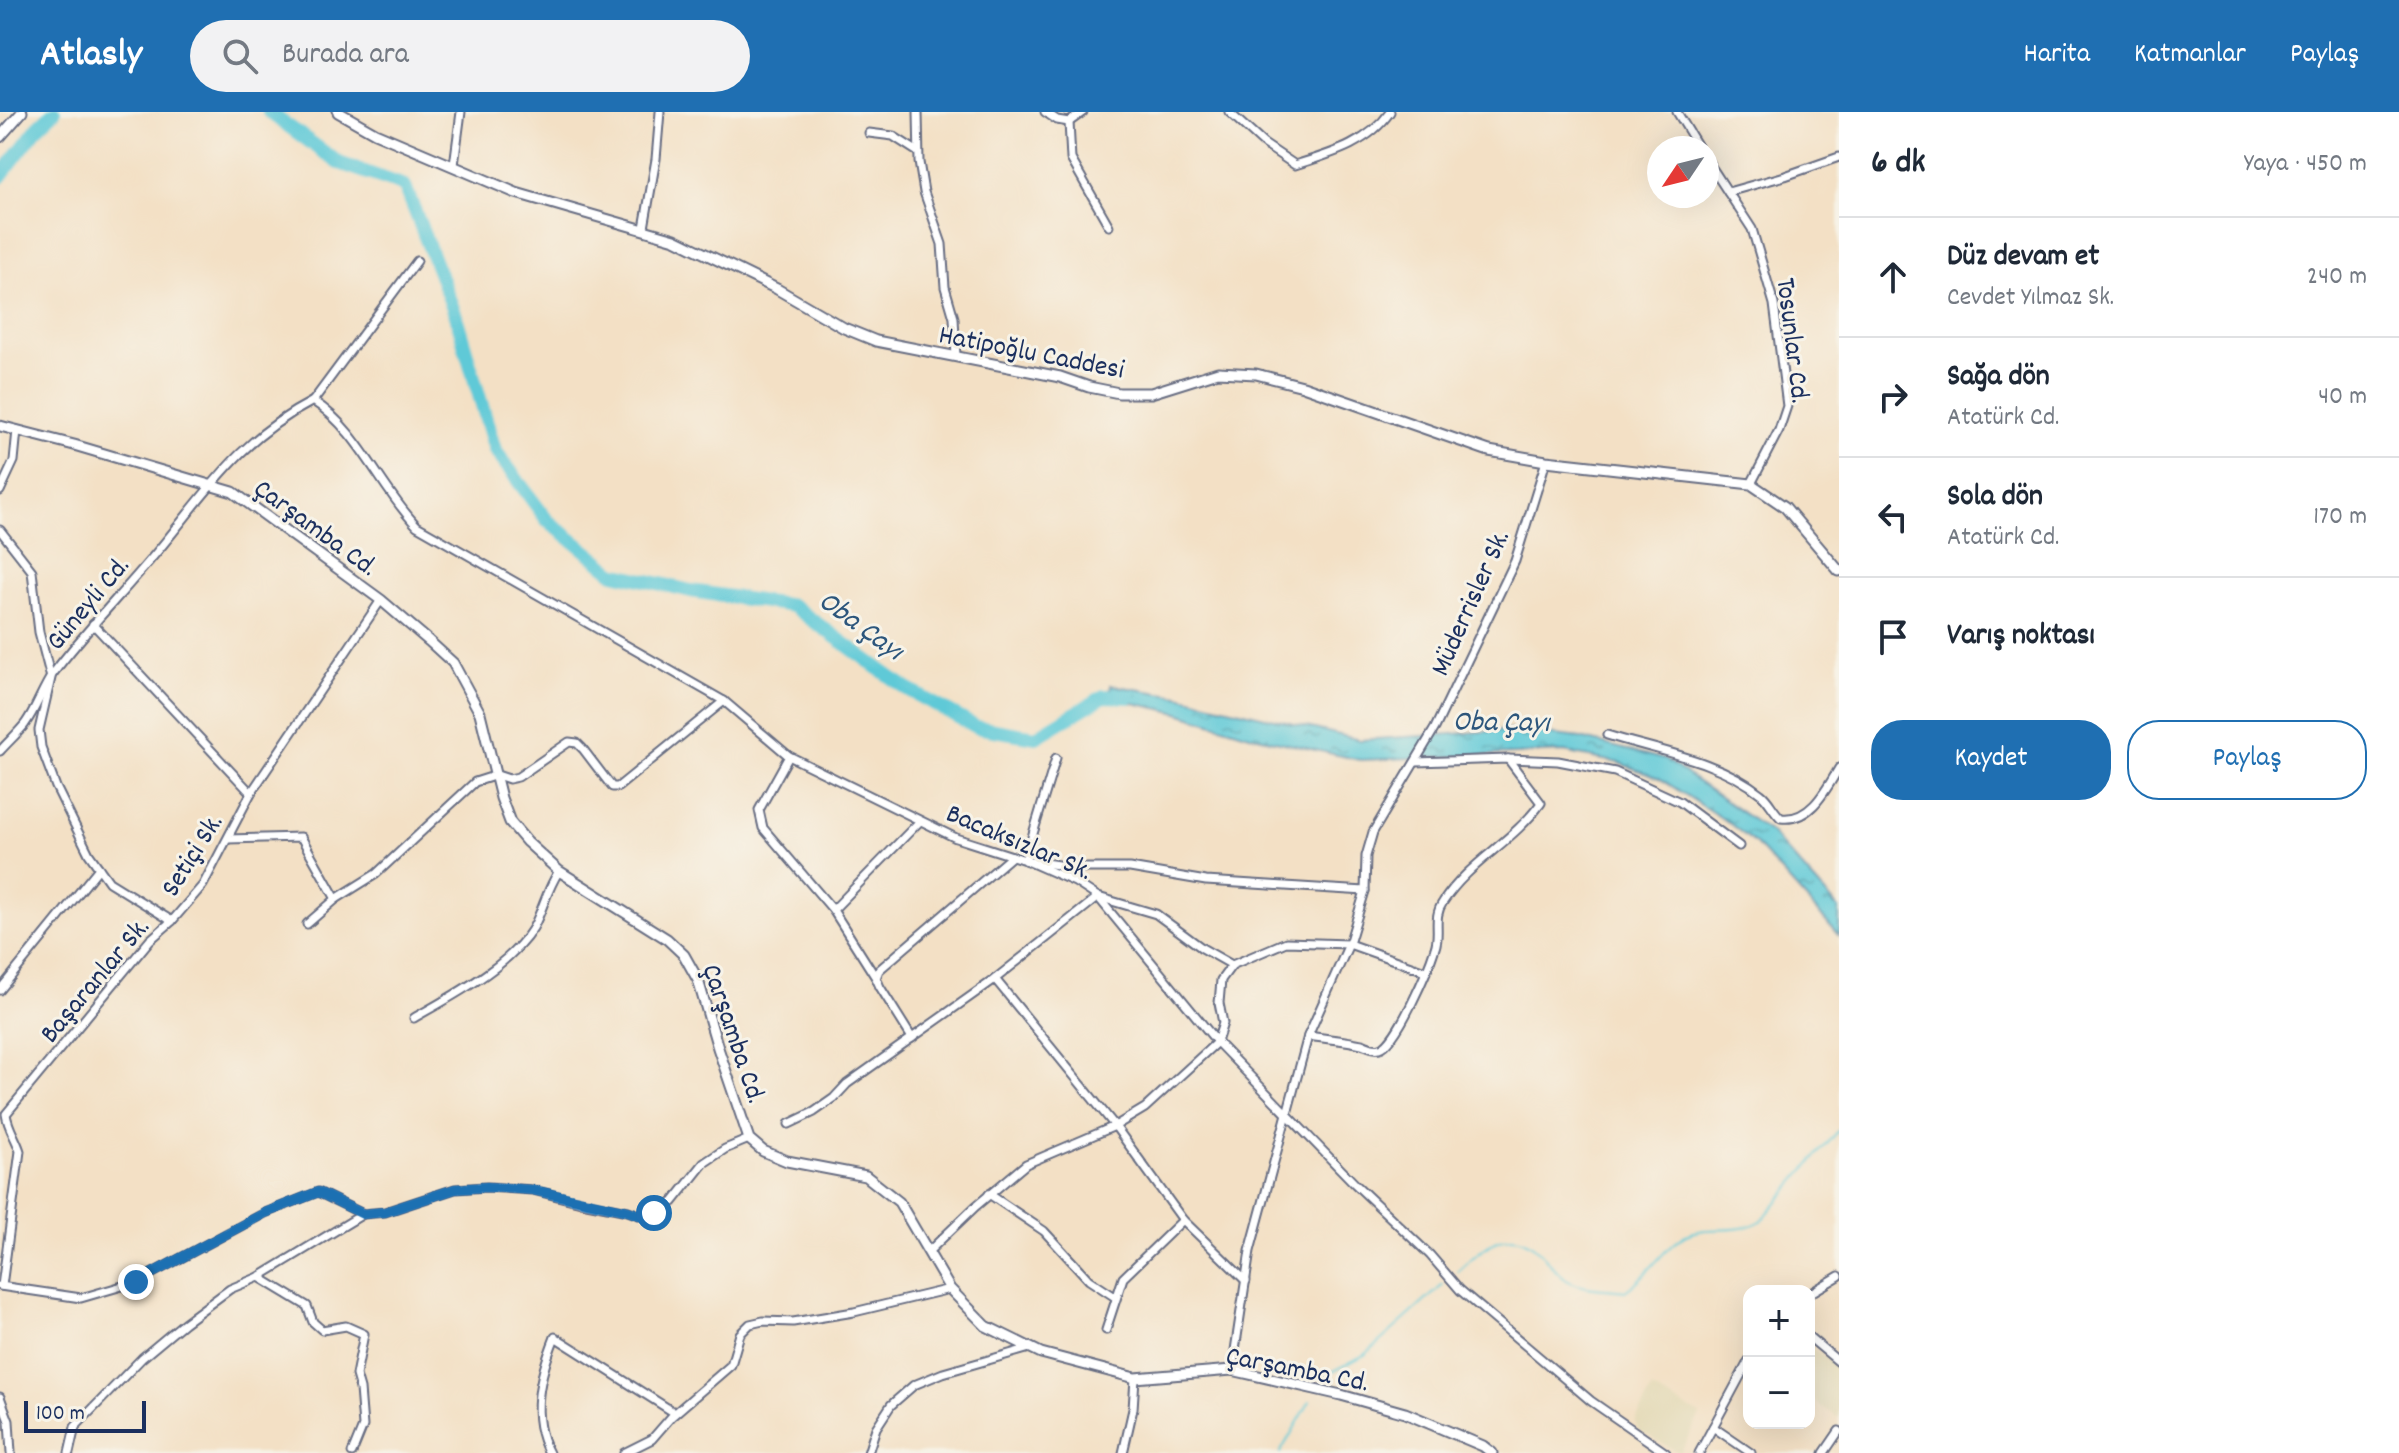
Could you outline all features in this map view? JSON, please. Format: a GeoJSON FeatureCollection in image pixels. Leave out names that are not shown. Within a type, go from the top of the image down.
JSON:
{"type":"FeatureCollection","features":[{"type":"Feature","properties":{"kind":"street"},"geometry":{"type":"LineString","coordinates":[[0,137],[22,112]]}},
{"type":"Feature","properties":{"kind":"street","name":"Hatipoğlu Caddesi"},"geometry":{"type":"LineString","coordinates":[[338,112],[375,133],[516,193],[644,228],[721,260],[844,328],[876,341],[1060,377],[1119,393],[1151,393],[1218,372],[1256,374],[1303,386],[1489,451],[1546,461],[1751,484]]}},
{"type":"Feature","properties":{"kind":"street"},"geometry":{"type":"LineString","coordinates":[[454,165],[461,112]]}},
{"type":"Feature","properties":{"kind":"street"},"geometry":{"type":"LineString","coordinates":[[644,228],[656,159],[660,112]]}},
{"type":"Feature","properties":{"kind":"street"},"geometry":{"type":"LineString","coordinates":[[918,112],[918,152],[924,192],[942,244],[945,287],[954,318],[956,357]]}},
{"type":"Feature","properties":{"kind":"street"},"geometry":{"type":"LineString","coordinates":[[1045,112],[1057,120],[1069,122],[1083,112]]}},
{"type":"Feature","properties":{"kind":"street"},"geometry":{"type":"LineString","coordinates":[[1229,112],[1264,144],[1295,165],[1347,149],[1390,112]]}},
{"type":"Feature","properties":{"kind":"street"},"geometry":{"type":"LineString","coordinates":[[1677,112],[1692,136]]}},
{"type":"Feature","properties":{"kind":"street"},"geometry":{"type":"LineString","coordinates":[[1069,122],[1071,159],[1109,226]]}},
{"type":"Feature","properties":{"kind":"street"},"geometry":{"type":"LineString","coordinates":[[869,133],[893,136],[918,152]]}},
{"type":"Feature","properties":{"kind":"street"},"geometry":{"type":"LineString","coordinates":[[1728,192],[1839,157]]}},
{"type":"Feature","properties":{"kind":"street","name":"Tosunlar Cd."},"geometry":{"type":"LineString","coordinates":[[1719,178],[1752,229],[1774,304],[1787,406],[1779,430],[1751,484]]}},
{"type":"Feature","properties":{"kind":"street"},"geometry":{"type":"LineString","coordinates":[[313,401],[417,261]]}},
{"type":"Feature","properties":{"kind":"street","name":"Güneyli Cd."},"geometry":{"type":"LineString","coordinates":[[0,751],[25,724],[51,678],[93,624],[156,553],[209,484],[246,447],[288,414],[313,401]]}},
{"type":"Feature","properties":{"kind":"street","name":"Bacaksızlar Sk."},"geometry":{"type":"LineString","coordinates":[[313,401],[326,409],[347,433],[401,510],[417,526],[724,701],[789,756],[956,838],[1025,860],[1075,882],[1098,897],[1156,914],[1202,948],[1232,965]]}},
{"type":"Feature","properties":{"kind":"street","name":"Çarşamba Cd."},"geometry":{"type":"LineString","coordinates":[[0,426],[233,492],[381,600],[453,663],[480,713],[510,822],[559,871],[667,939],[684,955],[698,980],[749,1139],[763,1151],[787,1161],[866,1176],[899,1202],[950,1289],[986,1326],[1041,1353],[1135,1378],[1232,1370],[1341,1395],[1405,1413],[1483,1446],[1492,1453]]}},
{"type":"Feature","properties":{"kind":"street"},"geometry":{"type":"LineString","coordinates":[[0,491],[14,461],[17,430]]}},
{"type":"Feature","properties":{"kind":"street","name":"Müderrisler Sk."},"geometry":{"type":"LineString","coordinates":[[1232,1370],[1250,1251],[1308,1036],[1349,944],[1365,891],[1366,856],[1373,832],[1435,728],[1515,561],[1546,461]]}},
{"type":"Feature","properties":{"kind":"street"},"geometry":{"type":"LineString","coordinates":[[1751,484],[1785,507],[1839,571]]}},
{"type":"Feature","properties":{"kind":"street"},"geometry":{"type":"LineString","coordinates":[[0,530],[32,571],[39,632],[51,678]]}},
{"type":"Feature","properties":{"kind":"street","name":"Setiçi Sk."},"geometry":{"type":"LineString","coordinates":[[51,678],[39,730],[41,747],[56,787],[89,854],[109,882],[172,921],[203,885],[251,793],[381,600]]}},
{"type":"Feature","properties":{"kind":"street"},"geometry":{"type":"LineString","coordinates":[[93,624],[251,793]]}},
{"type":"Feature","properties":{"kind":"street"},"geometry":{"type":"LineString","coordinates":[[307,924],[336,899],[385,866],[475,782],[497,775],[509,779],[518,777],[569,742],[577,743],[612,787],[618,787],[724,701]]}},
{"type":"Feature","properties":{"kind":"street"},"geometry":{"type":"LineString","coordinates":[[25,724],[39,730]]}},
{"type":"Feature","properties":{"kind":"street"},"geometry":{"type":"LineString","coordinates":[[1607,735],[1740,778],[1764,796],[1781,818],[1791,820],[1823,796],[1839,768]]}},
{"type":"Feature","properties":{"kind":"street"},"geometry":{"type":"LineString","coordinates":[[789,756],[759,810],[759,819],[763,828],[833,910],[912,1038]]}},
{"type":"Feature","properties":{"kind":"street"},"geometry":{"type":"LineString","coordinates":[[1056,758],[1025,860],[1078,868],[1130,868],[1206,881],[1365,891]]}},
{"type":"Feature","properties":{"kind":"street"},"geometry":{"type":"LineString","coordinates":[[1308,1036],[1375,1049],[1383,1047],[1417,991],[1436,947],[1438,934],[1435,921],[1441,904],[1468,870],[1524,825],[1541,803],[1508,759]]}},
{"type":"Feature","properties":{"kind":"street"},"geometry":{"type":"LineString","coordinates":[[1416,762],[1558,761],[1615,772],[1680,802],[1739,846]]}},
{"type":"Feature","properties":{"kind":"street"},"geometry":{"type":"LineString","coordinates":[[833,910],[920,821]]}},
{"type":"Feature","properties":{"kind":"street"},"geometry":{"type":"LineString","coordinates":[[228,839],[301,837],[336,899]]}},
{"type":"Feature","properties":{"kind":"street"},"geometry":{"type":"LineString","coordinates":[[876,978],[879,970],[1012,856]]}},
{"type":"Feature","properties":{"kind":"street"},"geometry":{"type":"LineString","coordinates":[[0,990],[99,868]]}},
{"type":"Feature","properties":{"kind":"street"},"geometry":{"type":"LineString","coordinates":[[414,1018],[483,976],[516,949],[533,927],[548,887],[559,871]]}},
{"type":"Feature","properties":{"kind":"street"},"geometry":{"type":"LineString","coordinates":[[789,1124],[834,1098],[847,1084],[995,979],[1098,897],[1217,1042],[1355,1184],[1430,1255],[1460,1290],[1591,1401],[1666,1453]]}},
{"type":"Feature","properties":{"kind":"street","name":"Başaranlar Sk."},"geometry":{"type":"LineString","coordinates":[[1,1286],[12,1230],[20,1151],[6,1114],[150,940],[172,921]]}},
{"type":"Feature","properties":{"kind":"street"},"geometry":{"type":"LineString","coordinates":[[928,1252],[1026,1164],[1115,1126],[1145,1108],[1217,1042],[1223,1023],[1219,1003],[1221,980],[1232,965],[1286,942],[1349,944],[1425,971]]}},
{"type":"Feature","properties":{"kind":"street"},"geometry":{"type":"LineString","coordinates":[[995,979],[1115,1126],[1183,1220],[1246,1281]]}},
{"type":"Feature","properties":{"kind":"street"},"geometry":{"type":"LineString","coordinates":[[69,1453],[75,1427],[142,1358],[230,1289],[259,1277],[363,1214],[385,1212],[455,1189],[487,1187],[533,1190],[639,1215],[654,1213],[673,1202],[704,1163],[725,1149],[749,1139]]}},
{"type":"Feature","properties":{"kind":"street"},"geometry":{"type":"LineString","coordinates":[[1,1286],[81,1298],[136,1282],[265,1213],[318,1192],[363,1214]]}},
{"type":"Feature","properties":{"kind":"street"},"geometry":{"type":"LineString","coordinates":[[989,1194],[1044,1231],[1089,1280],[1115,1297]]}},
{"type":"Feature","properties":{"kind":"street"},"geometry":{"type":"LineString","coordinates":[[1106,1330],[1123,1278],[1183,1220]]}},
{"type":"Feature","properties":{"kind":"street"},"geometry":{"type":"LineString","coordinates":[[1815,1290],[1839,1276]]}},
{"type":"Feature","properties":{"kind":"street"},"geometry":{"type":"LineString","coordinates":[[259,1277],[307,1306],[313,1322],[322,1330],[346,1326],[364,1334],[356,1375],[363,1426],[352,1453]]}},
{"type":"Feature","properties":{"kind":"street"},"geometry":{"type":"LineString","coordinates":[[624,1453],[652,1439],[675,1413],[731,1365],[740,1334],[750,1324],[793,1322],[854,1312],[950,1289]]}},
{"type":"Feature","properties":{"kind":"street"},"geometry":{"type":"LineString","coordinates":[[549,1453],[541,1439],[537,1406],[555,1337],[675,1413]]}},
{"type":"Feature","properties":{"kind":"street"},"geometry":{"type":"LineString","coordinates":[[1815,1342],[1839,1362]]}},
{"type":"Feature","properties":{"kind":"street"},"geometry":{"type":"LineString","coordinates":[[868,1453],[876,1428],[891,1405],[914,1385],[943,1373],[1030,1348]]}},
{"type":"Feature","properties":{"kind":"street"},"geometry":{"type":"LineString","coordinates":[[1699,1453],[1743,1371]]}},
{"type":"Feature","properties":{"kind":"street"},"geometry":{"type":"LineString","coordinates":[[1123,1453],[1133,1409],[1135,1378]]}},
{"type":"Feature","properties":{"kind":"street"},"geometry":{"type":"LineString","coordinates":[[0,1397],[9,1421],[11,1453]]}},
{"type":"Feature","properties":{"kind":"street"},"geometry":{"type":"LineString","coordinates":[[1713,1427],[1751,1453]]}},
{"type":"Feature","properties":{"kind":"street"},"geometry":{"type":"LineString","coordinates":[[1824,1453],[1839,1431]]}},
{"type":"Feature","properties":{"kind":"shaded area"},"geometry":{"type":"Polygon","coordinates":[[[1815,1350],[1839,1368],[1839,1418],[1815,1402],[1815,1350]]]}},
{"type":"Feature","properties":{"kind":"shaded area"},"geometry":{"type":"Polygon","coordinates":[[[1652,1389],[1700,1415],[1680,1453],[1638,1430],[1635,1422],[1652,1389]]]}},
{"type":"Feature","properties":{"kind":"water"},"geometry":{"type":"Polygon","coordinates":[[[1111,685],[1179,696],[1360,740],[1512,730],[1581,738],[1666,760],[1770,832],[1839,909],[1839,936],[1756,844],[1659,778],[1619,763],[1564,752],[1360,760],[1253,736],[1175,712],[1110,698],[1111,685]]]}},
{"type":"Feature","properties":{"kind":"waterway","name":"Oba Çayı"},"geometry":{"type":"LineString","coordinates":[[0,177],[39,126],[54,112]]}},
{"type":"Feature","properties":{"kind":"waterway","name":"Oba Çayı"},"geometry":{"type":"LineString","coordinates":[[269,112],[339,163],[405,186],[456,316],[495,450],[547,520],[614,573],[691,591],[793,606],[907,689],[976,727],[1036,737],[1104,696],[1129,697]]}},
{"type":"Feature","properties":{"kind":"waterway"},"geometry":{"type":"LineString","coordinates":[[1458,1271],[1492,1243],[1512,1238],[1533,1246],[1570,1282],[1585,1287],[1625,1291],[1686,1235],[1703,1230],[1741,1228],[1761,1221],[1839,1130]]}},
{"type":"Feature","properties":{"kind":"waterway"},"geometry":{"type":"LineString","coordinates":[[1323,1377],[1366,1354],[1443,1285]]}},
{"type":"Feature","properties":{"kind":"waterway"},"geometry":{"type":"LineString","coordinates":[[1280,1453],[1310,1401]]}},
{"type":"Feature","properties":{"kind":"route"},"geometry":{"type":"LineString","coordinates":[[136,1282],[265,1213],[318,1192],[363,1214],[385,1212],[455,1189],[487,1187],[533,1190],[639,1215],[654,1213]]}}]}
